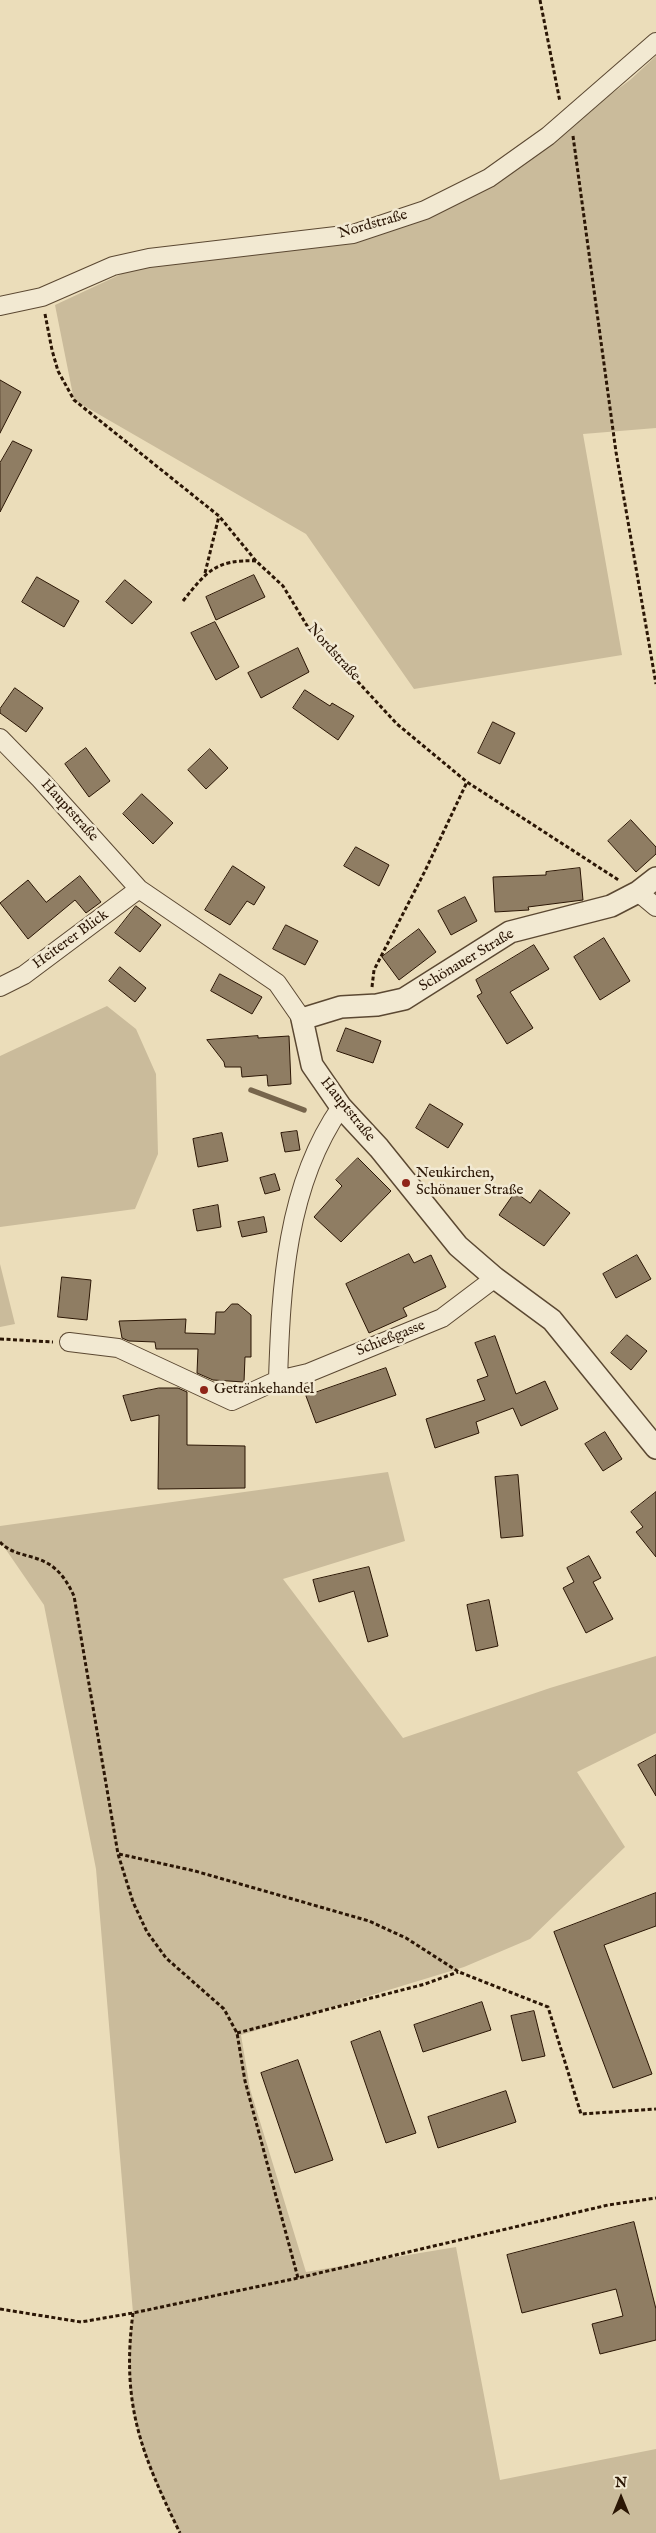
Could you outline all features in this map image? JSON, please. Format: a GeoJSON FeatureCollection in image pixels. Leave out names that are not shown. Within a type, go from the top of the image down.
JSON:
{"type":"FeatureCollection","features":[{"type":"Feature","properties":{"kind":"street","name":"Nordstraße"},"geometry":{"type":"LineString","coordinates":[[0,306],[42,297],[113,266],[149,258],[353,234],[416,213],[490,178],[564,122],[656,42]]}},
{"type":"Feature","properties":{"kind":"street","name":"Hauptstraße"},"geometry":{"type":"LineString","coordinates":[[0,738],[40,779],[139,889],[277,983],[302,1019],[312,1065],[341,1107],[379,1148],[458,1246],[495,1278],[552,1320],[656,1448]]}},
{"type":"Feature","properties":{"kind":"street","name":"Schönauer Straße"},"geometry":{"type":"LineString","coordinates":[[302,1019],[342,1007],[370,1006],[404,999],[510,932],[611,906],[638,892],[656,878]]}},
{"type":"Feature","properties":{"kind":"street","name":"Heiterer Blick"},"geometry":{"type":"LineString","coordinates":[[0,987],[24,975],[139,889]]}},
{"type":"Feature","properties":{"kind":"street"},"geometry":{"type":"LineString","coordinates":[[638,892],[656,907]]}},
{"type":"Feature","properties":{"kind":"street"},"geometry":{"type":"LineString","coordinates":[[278,1380],[280,1305],[291,1228],[306,1174],[328,1127],[341,1107]]}},
{"type":"Feature","properties":{"kind":"street","name":"Schießgasse"},"geometry":{"type":"LineString","coordinates":[[69,1342],[118,1348],[232,1401],[278,1380],[308,1373],[442,1318],[495,1278]]}},
{"type":"Feature","properties":{"kind":"path"},"geometry":{"type":"LineString","coordinates":[[540,0],[564,122],[575,138],[616,452],[656,684]]}},
{"type":"Feature","properties":{"kind":"path","name":"Nordstraße"},"geometry":{"type":"LineString","coordinates":[[42,297],[58,371],[74,400],[219,516],[256,561],[283,586],[310,630],[397,724],[467,782],[638,892]]}},
{"type":"Feature","properties":{"kind":"path"},"geometry":{"type":"LineString","coordinates":[[205,574],[219,516]]}},
{"type":"Feature","properties":{"kind":"path"},"geometry":{"type":"LineString","coordinates":[[183,601],[205,574],[233,560],[256,561]]}},
{"type":"Feature","properties":{"kind":"path"},"geometry":{"type":"LineString","coordinates":[[370,1006],[374,970],[425,871],[467,782]]}},
{"type":"Feature","properties":{"kind":"path"},"geometry":{"type":"LineString","coordinates":[[0,1339],[69,1342]]}},
{"type":"Feature","properties":{"kind":"path"},"geometry":{"type":"LineString","coordinates":[[0,1542],[7,1550],[47,1563],[67,1581],[74,1596],[118,1854],[133,1902],[147,1932],[166,1958],[189,1981],[224,2009],[237,2033],[244,2081],[298,2278]]}},
{"type":"Feature","properties":{"kind":"path"},"geometry":{"type":"LineString","coordinates":[[118,1854],[195,1871],[369,1921],[406,1938],[459,1972],[548,2007],[581,2114],[656,2110]]}},
{"type":"Feature","properties":{"kind":"path"},"geometry":{"type":"LineString","coordinates":[[237,2033],[425,1984],[459,1972]]}},
{"type":"Feature","properties":{"kind":"path"},"geometry":{"type":"LineString","coordinates":[[0,2309],[81,2322],[133,2313],[298,2278],[489,2231],[608,2205],[656,2198]]}},
{"type":"Feature","properties":{"kind":"path"},"geometry":{"type":"LineString","coordinates":[[133,2313],[128,2349],[130,2396],[138,2434],[151,2474],[180,2533]]}},
{"type":"Feature","properties":{"kind":"shaded area"},"geometry":{"type":"Polygon","coordinates":[[[656,56],[656,428],[583,434],[622,655],[414,689],[306,534],[74,400],[55,305],[132,269],[358,240],[494,181],[630,80],[656,56]]]}},
{"type":"Feature","properties":{"kind":"shaded area"},"geometry":{"type":"Polygon","coordinates":[[[107,1006],[136,1029],[156,1074],[158,1154],[135,1209],[0,1227],[0,1056],[107,1006]]]}},
{"type":"Feature","properties":{"kind":"shaded area"},"geometry":{"type":"Polygon","coordinates":[[[0,1264],[15,1324],[0,1327],[0,1264]]]}},
{"type":"Feature","properties":{"kind":"shaded area"},"geometry":{"type":"Polygon","coordinates":[[[388,1472],[405,1541],[283,1579],[403,1738],[550,1688],[656,1656],[656,1733],[577,1772],[625,1847],[530,1939],[464,1967],[241,2035],[250,2089],[306,2272],[456,2247],[500,2480],[656,2449],[656,2533],[180,2533],[154,2477],[137,2427],[132,2402],[130,2375],[133,2313],[96,1869],[44,1605],[0,1541],[0,1526],[388,1472]]]}},
{"type":"Feature","properties":{"kind":"building"},"geometry":{"type":"Polygon","coordinates":[[[0,380],[21,392],[0,433],[0,380]]]}},
{"type":"Feature","properties":{"kind":"building"},"geometry":{"type":"Polygon","coordinates":[[[13,441],[32,450],[0,512],[0,463],[13,441]]]}},
{"type":"Feature","properties":{"kind":"building"},"geometry":{"type":"Polygon","coordinates":[[[254,575],[265,597],[216,620],[206,597],[254,575]]]}},
{"type":"Feature","properties":{"kind":"building"},"geometry":{"type":"Polygon","coordinates":[[[37,577],[79,601],[64,627],[22,602],[37,577]]]}},
{"type":"Feature","properties":{"kind":"building"},"geometry":{"type":"Polygon","coordinates":[[[125,580],[152,602],[132,624],[106,602],[125,580]]]}},
{"type":"Feature","properties":{"kind":"building"},"geometry":{"type":"Polygon","coordinates":[[[215,622],[239,667],[216,680],[191,633],[215,622]]]}},
{"type":"Feature","properties":{"kind":"building"},"geometry":{"type":"Polygon","coordinates":[[[298,648],[309,672],[261,698],[248,673],[298,648]]]}},
{"type":"Feature","properties":{"kind":"building"},"geometry":{"type":"Polygon","coordinates":[[[15,688],[43,708],[26,732],[0,713],[0,709],[15,688]]]}},
{"type":"Feature","properties":{"kind":"building"},"geometry":{"type":"Polygon","coordinates":[[[305,690],[330,706],[332,703],[354,716],[338,740],[293,708],[305,690]]]}},
{"type":"Feature","properties":{"kind":"building"},"geometry":{"type":"Polygon","coordinates":[[[493,722],[515,733],[500,764],[478,753],[493,722]]]}},
{"type":"Feature","properties":{"kind":"building"},"geometry":{"type":"Polygon","coordinates":[[[86,748],[110,781],[89,797],[65,764],[86,748]]]}},
{"type":"Feature","properties":{"kind":"building"},"geometry":{"type":"Polygon","coordinates":[[[210,749],[228,768],[206,789],[188,770],[210,749]]]}},
{"type":"Feature","properties":{"kind":"building"},"geometry":{"type":"Polygon","coordinates":[[[142,794],[173,823],[153,844],[123,814],[142,794]]]}},
{"type":"Feature","properties":{"kind":"building"},"geometry":{"type":"Polygon","coordinates":[[[631,820],[656,847],[656,854],[636,872],[608,841],[631,820]]]}},
{"type":"Feature","properties":{"kind":"building"},"geometry":{"type":"Polygon","coordinates":[[[356,847],[389,865],[379,886],[344,866],[356,847]]]}},
{"type":"Feature","properties":{"kind":"building"},"geometry":{"type":"Polygon","coordinates":[[[233,866],[265,887],[254,905],[247,901],[230,925],[205,910],[233,866]]]}},
{"type":"Feature","properties":{"kind":"building"},"geometry":{"type":"Polygon","coordinates":[[[580,868],[583,900],[528,907],[529,910],[495,912],[493,877],[546,875],[546,872],[580,868]]]}},
{"type":"Feature","properties":{"kind":"building"},"geometry":{"type":"Polygon","coordinates":[[[80,876],[101,902],[86,913],[75,900],[28,939],[0,903],[28,880],[46,902],[80,876]]]}},
{"type":"Feature","properties":{"kind":"building"},"geometry":{"type":"Polygon","coordinates":[[[465,897],[477,921],[451,935],[438,911],[465,897]]]}},
{"type":"Feature","properties":{"kind":"building"},"geometry":{"type":"Polygon","coordinates":[[[136,906],[161,925],[140,952],[115,933],[136,906]]]}},
{"type":"Feature","properties":{"kind":"building"},"geometry":{"type":"Polygon","coordinates":[[[286,925],[318,941],[305,965],[273,949],[286,925]]]}},
{"type":"Feature","properties":{"kind":"building"},"geometry":{"type":"Polygon","coordinates":[[[419,929],[436,952],[399,980],[382,957],[419,929]]]}},
{"type":"Feature","properties":{"kind":"building"},"geometry":{"type":"Polygon","coordinates":[[[604,938],[630,981],[600,1000],[574,957],[604,938]]]}},
{"type":"Feature","properties":{"kind":"building"},"geometry":{"type":"Polygon","coordinates":[[[534,945],[549,969],[510,992],[533,1028],[507,1044],[477,996],[482,993],[476,980],[534,945]]]}},
{"type":"Feature","properties":{"kind":"building"},"geometry":{"type":"Polygon","coordinates":[[[120,967],[146,988],[135,1002],[109,981],[120,967]]]}},
{"type":"Feature","properties":{"kind":"building"},"geometry":{"type":"Polygon","coordinates":[[[220,974],[262,997],[252,1014],[211,991],[220,974]]]}},
{"type":"Feature","properties":{"kind":"building"},"geometry":{"type":"Polygon","coordinates":[[[346,1028],[381,1041],[373,1063],[337,1051],[346,1028]]]}},
{"type":"Feature","properties":{"kind":"building"},"geometry":{"type":"Polygon","coordinates":[[[258,1036],[258,1038],[289,1036],[291,1084],[268,1086],[267,1075],[242,1077],[241,1067],[225,1067],[224,1062],[207,1040],[258,1036]]]}},
{"type":"Feature","properties":{"kind":"building"},"geometry":{"type":"Polygon","coordinates":[[[430,1104],[463,1124],[448,1148],[416,1128],[430,1104]]]}},
{"type":"Feature","properties":{"kind":"building"},"geometry":{"type":"Polygon","coordinates":[[[297,1131],[300,1150],[285,1152],[281,1133],[297,1131]]]}},
{"type":"Feature","properties":{"kind":"building"},"geometry":{"type":"Polygon","coordinates":[[[222,1133],[228,1161],[198,1167],[193,1139],[222,1133]]]}},
{"type":"Feature","properties":{"kind":"building"},"geometry":{"type":"Polygon","coordinates":[[[358,1158],[391,1191],[341,1242],[314,1217],[342,1186],[336,1180],[358,1158]]]}},
{"type":"Feature","properties":{"kind":"building"},"geometry":{"type":"Polygon","coordinates":[[[275,1174],[280,1190],[265,1194],[260,1178],[275,1174]]]}},
{"type":"Feature","properties":{"kind":"building"},"geometry":{"type":"Polygon","coordinates":[[[540,1190],[570,1213],[544,1246],[499,1215],[515,1192],[530,1203],[540,1190]]]}},
{"type":"Feature","properties":{"kind":"building"},"geometry":{"type":"Polygon","coordinates":[[[218,1205],[221,1227],[197,1231],[193,1210],[218,1205]]]}},
{"type":"Feature","properties":{"kind":"building"},"geometry":{"type":"Polygon","coordinates":[[[264,1217],[267,1232],[242,1237],[238,1222],[264,1217]]]}},
{"type":"Feature","properties":{"kind":"building"},"geometry":{"type":"Polygon","coordinates":[[[409,1254],[414,1263],[431,1255],[446,1287],[403,1308],[407,1316],[369,1333],[346,1284],[409,1254]]]}},
{"type":"Feature","properties":{"kind":"building"},"geometry":{"type":"Polygon","coordinates":[[[637,1255],[651,1279],[616,1298],[603,1274],[637,1255]]]}},
{"type":"Feature","properties":{"kind":"building"},"geometry":{"type":"Polygon","coordinates":[[[62,1277],[91,1280],[87,1320],[58,1317],[62,1277]]]}},
{"type":"Feature","properties":{"kind":"building"},"geometry":{"type":"Polygon","coordinates":[[[232,1304],[238,1304],[251,1315],[251,1357],[245,1357],[244,1382],[213,1380],[197,1373],[198,1349],[156,1349],[155,1342],[129,1341],[122,1338],[119,1321],[186,1319],[185,1333],[215,1334],[216,1312],[224,1312],[232,1304]]]}},
{"type":"Feature","properties":{"kind":"building"},"geometry":{"type":"Polygon","coordinates":[[[627,1335],[647,1351],[631,1370],[611,1353],[627,1335]]]}},
{"type":"Feature","properties":{"kind":"building"},"geometry":{"type":"Polygon","coordinates":[[[495,1336],[516,1394],[545,1381],[558,1409],[521,1426],[513,1408],[476,1422],[479,1433],[435,1448],[426,1419],[485,1400],[477,1380],[488,1376],[475,1343],[495,1336]]]}},
{"type":"Feature","properties":{"kind":"building"},"geometry":{"type":"Polygon","coordinates":[[[386,1368],[396,1395],[316,1423],[306,1396],[386,1368]]]}},
{"type":"Feature","properties":{"kind":"building"},"geometry":{"type":"Polygon","coordinates":[[[159,1388],[178,1388],[187,1392],[187,1445],[245,1446],[245,1488],[158,1489],[159,1415],[131,1421],[123,1396],[159,1388]]]}},
{"type":"Feature","properties":{"kind":"building"},"geometry":{"type":"Polygon","coordinates":[[[605,1432],[622,1459],[603,1471],[585,1444],[605,1432]]]}},
{"type":"Feature","properties":{"kind":"building"},"geometry":{"type":"Polygon","coordinates":[[[518,1475],[523,1536],[501,1538],[495,1477],[518,1475]]]}},
{"type":"Feature","properties":{"kind":"building"},"geometry":{"type":"Polygon","coordinates":[[[656,1492],[656,1557],[636,1532],[643,1527],[631,1512],[656,1492]]]}},
{"type":"Feature","properties":{"kind":"building"},"geometry":{"type":"Polygon","coordinates":[[[589,1556],[601,1578],[593,1582],[613,1619],[586,1633],[563,1588],[574,1582],[567,1568],[589,1556]]]}},
{"type":"Feature","properties":{"kind":"building"},"geometry":{"type":"Polygon","coordinates":[[[369,1567],[388,1636],[368,1642],[354,1591],[319,1602],[313,1580],[369,1567]]]}},
{"type":"Feature","properties":{"kind":"building"},"geometry":{"type":"Polygon","coordinates":[[[489,1600],[498,1646],[476,1651],[467,1605],[489,1600]]]}},
{"type":"Feature","properties":{"kind":"building"},"geometry":{"type":"Polygon","coordinates":[[[656,1755],[656,1796],[638,1765],[656,1755]]]}},
{"type":"Feature","properties":{"kind":"building"},"geometry":{"type":"Polygon","coordinates":[[[656,1893],[656,1926],[604,1945],[652,2074],[613,2088],[554,1932],[656,1893]]]}},
{"type":"Feature","properties":{"kind":"building"},"geometry":{"type":"Polygon","coordinates":[[[482,2002],[491,2030],[423,2052],[414,2025],[482,2002]]]}},
{"type":"Feature","properties":{"kind":"building"},"geometry":{"type":"Polygon","coordinates":[[[534,2011],[545,2056],[522,2061],[511,2016],[534,2011]]]}},
{"type":"Feature","properties":{"kind":"building"},"geometry":{"type":"Polygon","coordinates":[[[380,2031],[416,2133],[386,2143],[351,2042],[380,2031]]]}},
{"type":"Feature","properties":{"kind":"building"},"geometry":{"type":"Polygon","coordinates":[[[298,2060],[333,2160],[295,2173],[261,2073],[298,2060]]]}},
{"type":"Feature","properties":{"kind":"building"},"geometry":{"type":"Polygon","coordinates":[[[506,2091],[516,2122],[438,2148],[428,2117],[506,2091]]]}},
{"type":"Feature","properties":{"kind":"building"},"geometry":{"type":"Polygon","coordinates":[[[634,2222],[656,2309],[656,2340],[600,2354],[592,2324],[623,2316],[616,2289],[522,2313],[507,2255],[634,2222]]]}},
{"type":"Feature","properties":{"kind":"waterway"},"geometry":{"type":"LineString","coordinates":[[251,1090],[304,1110]]}},
{"type":"Feature","properties":{"kind":"place","name":"Neukirchen, Schönauer Straße"},"geometry":{"type":"Point","coordinates":[406,1183]}},
{"type":"Feature","properties":{"kind":"place","name":"Getränkehandel"},"geometry":{"type":"Point","coordinates":[204,1390]}}]}
